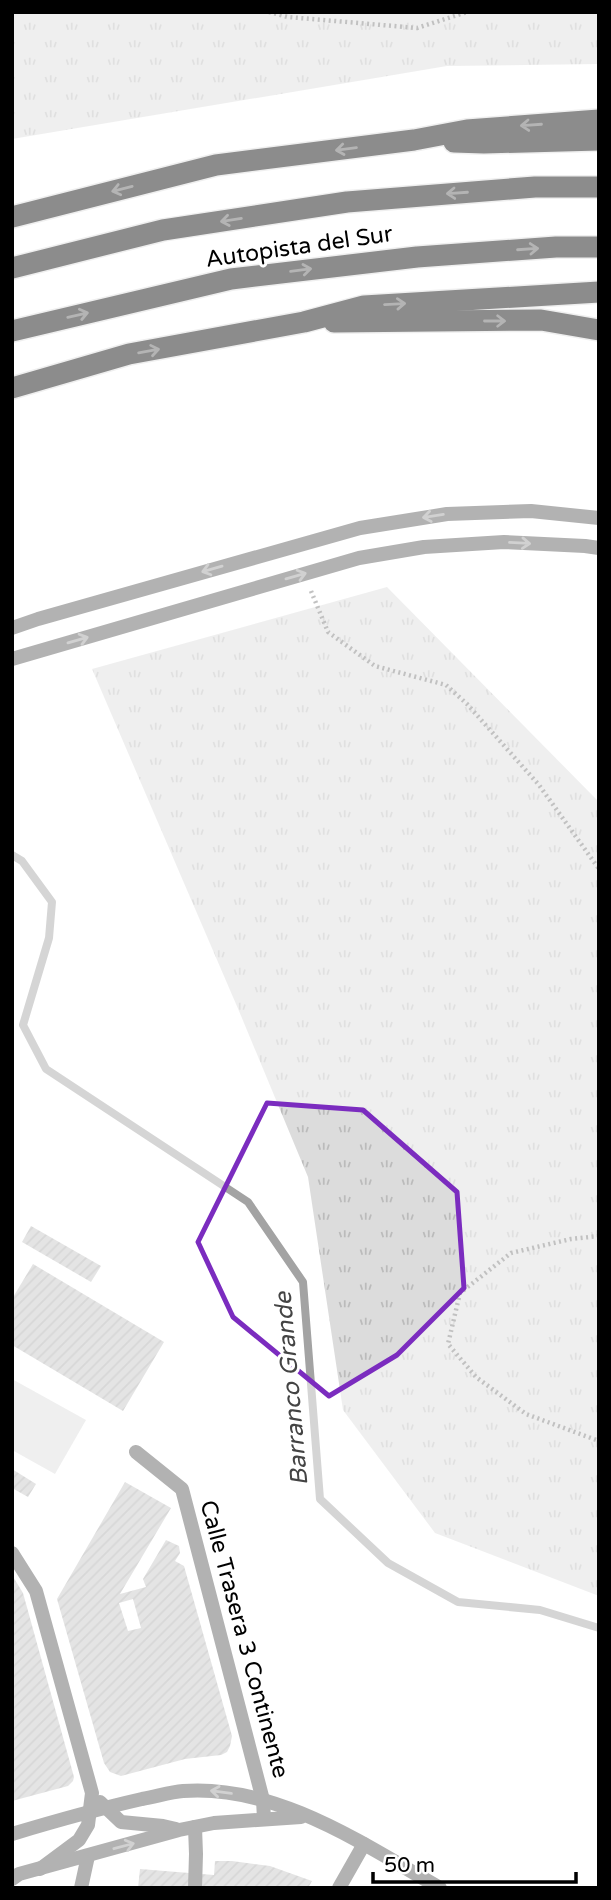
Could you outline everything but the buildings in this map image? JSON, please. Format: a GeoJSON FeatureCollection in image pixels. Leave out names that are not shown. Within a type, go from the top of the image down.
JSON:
{"type":"FeatureCollection","features":[{"type":"Feature","properties":{"kind":"highway"},"geometry":{"type":"LineString","coordinates":[[12,217],[216,165],[414,140],[467,130],[599,120]]}},
{"type":"Feature","properties":{"kind":"highway"},"geometry":{"type":"LineString","coordinates":[[414,140],[484,143],[599,140]]}},
{"type":"Feature","properties":{"kind":"highway","name":"Autopista del Sur"},"geometry":{"type":"LineString","coordinates":[[12,268],[163,230],[347,202],[535,187],[599,187]]}},
{"type":"Feature","properties":{"kind":"highway","name":"Autopista del Sur"},"geometry":{"type":"LineString","coordinates":[[12,331],[231,279],[417,257],[556,247],[599,247]]}},
{"type":"Feature","properties":{"kind":"highway"},"geometry":{"type":"LineString","coordinates":[[12,388],[129,354],[304,322],[364,306],[599,292]]}},
{"type":"Feature","properties":{"kind":"highway"},"geometry":{"type":"LineString","coordinates":[[304,322],[541,320],[599,330]]}},
{"type":"Feature","properties":{"kind":"street"},"geometry":{"type":"LineString","coordinates":[[12,628],[360,528],[447,514],[531,511],[599,519]]}},
{"type":"Feature","properties":{"kind":"street"},"geometry":{"type":"LineString","coordinates":[[12,659],[359,558],[424,547],[504,542],[599,548]]}},
{"type":"Feature","properties":{"kind":"street","name":"Calle Trasera 3 Continente"},"geometry":{"type":"LineString","coordinates":[[135,1452],[182,1489],[263,1800],[264,1819]]}},
{"type":"Feature","properties":{"kind":"street"},"geometry":{"type":"LineString","coordinates":[[12,1553],[36,1591],[98,1809],[121,1822],[187,1829]]}},
{"type":"Feature","properties":{"kind":"street"},"geometry":{"type":"LineString","coordinates":[[12,1834],[98,1809],[182,1791],[214,1791],[263,1800],[310,1817],[440,1888]]}},
{"type":"Feature","properties":{"kind":"street"},"geometry":{"type":"LineString","coordinates":[[40,1869],[79,1840],[98,1809]]}},
{"type":"Feature","properties":{"kind":"street"},"geometry":{"type":"LineString","coordinates":[[12,1879],[19,1874],[214,1823],[310,1817]]}},
{"type":"Feature","properties":{"kind":"street"},"geometry":{"type":"LineString","coordinates":[[187,1829],[196,1854],[195,1888]]}},
{"type":"Feature","properties":{"kind":"street"},"geometry":{"type":"LineString","coordinates":[[339,1888],[363,1844]]}},
{"type":"Feature","properties":{"kind":"street"},"geometry":{"type":"LineString","coordinates":[[81,1888],[88,1856]]}},
{"type":"Feature","properties":{"kind":"path"},"geometry":{"type":"LineString","coordinates":[[269,12],[288,17],[417,28],[467,12]]}},
{"type":"Feature","properties":{"kind":"path"},"geometry":{"type":"LineString","coordinates":[[304,574],[328,632],[375,666],[446,685],[467,704],[539,785],[599,869]]}},
{"type":"Feature","properties":{"kind":"path"},"geometry":{"type":"LineString","coordinates":[[599,1236],[571,1239],[511,1253],[460,1293],[448,1344],[476,1377],[526,1414],[599,1441]]}},
{"type":"Feature","properties":{"kind":"highlighted area"},"geometry":{"type":"Polygon","coordinates":[[[267,1103],[363,1110],[457,1192],[464,1288],[397,1355],[329,1396],[233,1317],[198,1242],[267,1103]]]}},
{"type":"Feature","properties":{"kind":"green space"},"geometry":{"type":"Polygon","coordinates":[[[12,12],[599,12],[599,64],[447,66],[12,139],[12,12]]]}},
{"type":"Feature","properties":{"kind":"green space"},"geometry":{"type":"Polygon","coordinates":[[[387,587],[599,802],[599,1596],[435,1533],[343,1410],[308,1177],[92,669],[387,587]]]}},
{"type":"Feature","properties":{"kind":"green space"},"geometry":{"type":"Polygon","coordinates":[[[12,1379],[86,1420],[55,1474],[12,1450],[12,1379]]]}},
{"type":"Feature","properties":{"kind":"waterway","name":"Barranco Grande"},"geometry":{"type":"LineString","coordinates":[[12,855],[22,861],[52,902],[49,938],[23,1025],[46,1069],[248,1202],[303,1282],[320,1499],[388,1563],[458,1602],[540,1610],[599,1628]]}}]}
